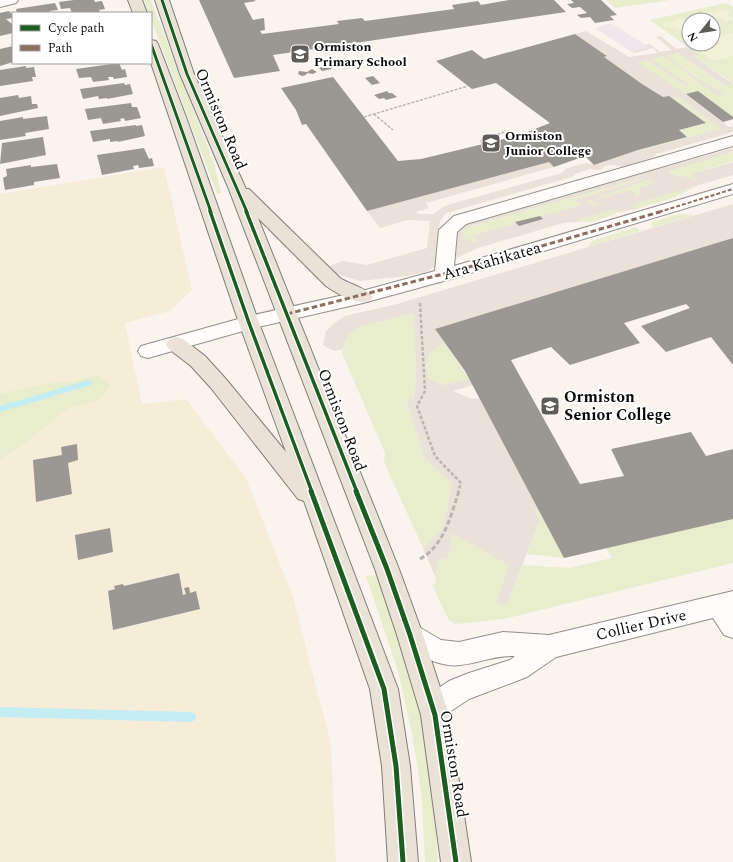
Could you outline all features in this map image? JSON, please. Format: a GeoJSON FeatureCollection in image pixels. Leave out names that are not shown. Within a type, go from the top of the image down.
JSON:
{"type":"FeatureCollection","features":[{"type":"Feature","properties":{"kind":"main road"},"geometry":{"type":"LineString","coordinates":[[135,0],[140,12]]}},
{"type":"Feature","properties":{"kind":"main road","name":"Ormiston Road"},"geometry":{"type":"LineString","coordinates":[[162,0],[188,74],[237,187],[387,569],[410,634],[435,715],[456,862]]}},
{"type":"Feature","properties":{"kind":"main road"},"geometry":{"type":"LineString","coordinates":[[152,47],[178,117],[249,323],[384,689],[396,766],[404,862]]}},
{"type":"Feature","properties":{"kind":"main road"},"geometry":{"type":"LineString","coordinates":[[237,187],[333,282],[362,297]]}},
{"type":"Feature","properties":{"kind":"main road"},"geometry":{"type":"LineString","coordinates":[[176,344],[198,361],[218,383],[318,508]]}},
{"type":"Feature","properties":{"kind":"street"},"geometry":{"type":"LineString","coordinates":[[0,2],[11,0]]}},
{"type":"Feature","properties":{"kind":"street"},"geometry":{"type":"LineString","coordinates":[[444,275],[448,230],[460,220],[733,141]]}},
{"type":"Feature","properties":{"kind":"street","name":"Ara Kahikatea"},"geometry":{"type":"LineString","coordinates":[[148,351],[249,323],[362,297],[444,275],[733,189]]}},
{"type":"Feature","properties":{"kind":"street","name":"Collier Drive"},"geometry":{"type":"LineString","coordinates":[[410,634],[422,643],[438,651],[459,654],[503,644],[549,647],[729,612]]}},
{"type":"Feature","properties":{"kind":"street","name":"Collier Drive"},"geometry":{"type":"LineString","coordinates":[[435,715],[441,702],[459,690],[469,685],[518,669],[549,647]]}},
{"type":"Feature","properties":{"kind":"path"},"geometry":{"type":"LineString","coordinates":[[364,116],[468,86]]}},
{"type":"Feature","properties":{"kind":"path"},"geometry":{"type":"LineString","coordinates":[[374,114],[392,130]]}},
{"type":"Feature","properties":{"kind":"path"},"geometry":{"type":"LineString","coordinates":[[483,144],[480,141],[504,132]]}},
{"type":"Feature","properties":{"kind":"path"},"geometry":{"type":"LineString","coordinates":[[420,303],[425,390],[417,406],[435,456],[461,484],[441,538],[427,557],[420,559]]}},
{"type":"Feature","properties":{"kind":"shaded area"},"geometry":{"type":"Polygon","coordinates":[[[611,23],[649,47],[632,52],[595,28],[611,23]]]}},
{"type":"Feature","properties":{"kind":"shaded area"},"geometry":{"type":"Polygon","coordinates":[[[586,31],[629,57],[658,53],[653,48],[635,53],[632,52],[648,47],[645,45],[650,44],[660,52],[672,50],[656,37],[661,36],[676,49],[681,48],[681,52],[696,52],[700,55],[694,56],[733,84],[725,86],[678,53],[667,56],[693,75],[724,94],[718,96],[664,56],[652,59],[690,86],[687,87],[647,60],[639,63],[686,94],[729,127],[733,126],[733,132],[656,154],[653,157],[623,167],[611,165],[599,170],[590,169],[575,174],[572,177],[446,213],[440,221],[435,267],[426,272],[407,276],[360,281],[343,276],[326,267],[343,261],[367,265],[427,248],[430,221],[407,220],[380,228],[367,211],[549,162],[554,167],[426,203],[429,208],[416,212],[418,214],[434,214],[444,206],[562,173],[565,169],[588,163],[595,165],[638,150],[721,129],[679,97],[663,97],[642,84],[604,57],[607,55],[575,34],[586,31]]]}},
{"type":"Feature","properties":{"kind":"shaded area"},"geometry":{"type":"Polygon","coordinates":[[[733,148],[733,152],[669,171],[677,177],[686,176],[692,180],[697,179],[691,174],[733,162],[733,175],[632,205],[636,209],[621,212],[615,209],[577,222],[563,223],[478,248],[454,259],[455,229],[462,225],[628,177],[628,173],[659,164],[669,166],[733,148]],[[642,178],[468,227],[464,230],[461,239],[468,238],[470,242],[477,242],[474,235],[580,205],[576,200],[643,179],[642,178]],[[650,179],[587,202],[594,206],[598,204],[592,201],[631,190],[636,196],[641,195],[638,188],[655,183],[650,179]]]}},
{"type":"Feature","properties":{"kind":"shaded area"},"geometry":{"type":"Polygon","coordinates":[[[164,167],[192,290],[170,311],[125,323],[142,404],[186,399],[246,478],[293,597],[331,744],[336,862],[0,862],[0,194],[164,167]]]}},
{"type":"Feature","properties":{"kind":"shaded area"},"geometry":{"type":"Polygon","coordinates":[[[733,204],[733,238],[435,329],[444,342],[429,354],[426,366],[429,379],[442,385],[469,379],[473,385],[453,391],[472,399],[479,398],[539,510],[535,513],[540,520],[506,607],[496,602],[509,565],[453,534],[447,560],[440,558],[435,576],[423,548],[443,529],[452,484],[425,458],[406,402],[413,398],[416,381],[414,316],[410,314],[359,327],[349,334],[343,349],[334,351],[323,345],[326,331],[345,316],[397,304],[733,204]]]}},
{"type":"Feature","properties":{"kind":"green space"},"geometry":{"type":"Polygon","coordinates":[[[144,0],[151,0],[214,163],[221,193],[217,194],[152,22],[152,12],[149,12],[144,0]]]}},
{"type":"Feature","properties":{"kind":"green space"},"geometry":{"type":"Polygon","coordinates":[[[606,0],[670,0],[615,8],[606,0]]]}},
{"type":"Feature","properties":{"kind":"green space"},"geometry":{"type":"Polygon","coordinates":[[[726,3],[733,7],[733,83],[693,55],[699,55],[695,52],[721,52],[721,12],[686,12],[726,3]]]}},
{"type":"Feature","properties":{"kind":"green space"},"geometry":{"type":"Polygon","coordinates":[[[720,9],[732,12],[728,15],[733,20],[726,22],[721,20],[721,12],[716,12],[720,9]]]}},
{"type":"Feature","properties":{"kind":"green space"},"geometry":{"type":"Polygon","coordinates":[[[681,13],[681,42],[650,20],[681,13]]]}},
{"type":"Feature","properties":{"kind":"green space"},"geometry":{"type":"Polygon","coordinates":[[[678,18],[681,19],[681,32],[675,28],[664,27],[663,22],[674,22],[678,18]]]}},
{"type":"Feature","properties":{"kind":"green space"},"geometry":{"type":"Polygon","coordinates":[[[733,33],[733,56],[714,61],[701,52],[721,52],[721,36],[733,33]]]}},
{"type":"Feature","properties":{"kind":"green space"},"geometry":{"type":"Polygon","coordinates":[[[678,53],[724,86],[733,84],[733,117],[698,92],[686,94],[638,63],[647,60],[687,87],[689,86],[652,59],[664,56],[718,95],[723,94],[666,56],[678,53]]]}},
{"type":"Feature","properties":{"kind":"green space"},"geometry":{"type":"Polygon","coordinates":[[[679,97],[722,129],[641,150],[679,130],[705,124],[672,98],[679,97]]]}},
{"type":"Feature","properties":{"kind":"green space"},"geometry":{"type":"Polygon","coordinates":[[[733,152],[733,161],[691,174],[698,179],[692,180],[686,176],[677,177],[669,170],[733,152]]]}},
{"type":"Feature","properties":{"kind":"green space"},"geometry":{"type":"Polygon","coordinates":[[[642,178],[643,179],[576,200],[580,205],[474,235],[477,242],[470,242],[461,239],[464,230],[468,227],[642,178]]]}},
{"type":"Feature","properties":{"kind":"green space"},"geometry":{"type":"Polygon","coordinates":[[[650,179],[655,183],[638,188],[641,195],[593,201],[598,204],[594,206],[586,202],[650,179]]]}},
{"type":"Feature","properties":{"kind":"green space"},"geometry":{"type":"Polygon","coordinates":[[[696,186],[673,198],[636,209],[631,205],[696,186]]]}},
{"type":"Feature","properties":{"kind":"green space"},"geometry":{"type":"Polygon","coordinates":[[[615,209],[621,212],[592,222],[577,222],[577,221],[615,209]]]}},
{"type":"Feature","properties":{"kind":"green space"},"geometry":{"type":"Polygon","coordinates":[[[675,215],[695,215],[654,227],[651,223],[675,215]]]}},
{"type":"Feature","properties":{"kind":"green space"},"geometry":{"type":"Polygon","coordinates":[[[636,227],[640,231],[588,247],[591,242],[595,240],[636,227]]]}},
{"type":"Feature","properties":{"kind":"green space"},"geometry":{"type":"Polygon","coordinates":[[[411,314],[414,316],[416,381],[412,399],[406,402],[425,458],[452,484],[443,529],[423,548],[384,462],[385,453],[342,353],[349,334],[359,327],[411,314]]]}},
{"type":"Feature","properties":{"kind":"green space"},"geometry":{"type":"Polygon","coordinates":[[[444,342],[469,379],[442,385],[429,379],[426,366],[428,357],[444,342]]]}},
{"type":"Feature","properties":{"kind":"green space"},"geometry":{"type":"Polygon","coordinates":[[[98,375],[111,384],[98,400],[67,409],[21,446],[0,459],[0,394],[44,384],[76,381],[98,375]]]}},
{"type":"Feature","properties":{"kind":"green space"},"geometry":{"type":"Polygon","coordinates":[[[539,510],[564,558],[527,554],[540,521],[535,513],[539,510]]]}},
{"type":"Feature","properties":{"kind":"green space"},"geometry":{"type":"Polygon","coordinates":[[[733,519],[733,563],[504,619],[455,624],[449,620],[432,585],[436,584],[435,576],[440,558],[447,560],[453,534],[509,565],[496,602],[506,607],[523,565],[569,568],[612,558],[606,548],[733,519]]]}},
{"type":"Feature","properties":{"kind":"green space"},"geometry":{"type":"Polygon","coordinates":[[[378,575],[413,675],[431,768],[438,862],[425,862],[422,799],[413,738],[398,671],[366,576],[378,575]]]}},
{"type":"Feature","properties":{"kind":"building"},"geometry":{"type":"Polygon","coordinates":[[[74,0],[94,0],[95,2],[102,1],[105,9],[99,10],[100,12],[72,12],[70,8],[61,9],[59,2],[74,0]]]}},
{"type":"Feature","properties":{"kind":"building"},"geometry":{"type":"Polygon","coordinates":[[[199,0],[256,1],[244,3],[253,20],[264,18],[265,30],[260,31],[262,34],[339,24],[337,21],[362,18],[365,21],[454,9],[452,5],[478,1],[481,5],[509,0],[554,0],[566,12],[273,55],[280,71],[234,78],[199,0]]]}},
{"type":"Feature","properties":{"kind":"building"},"geometry":{"type":"Polygon","coordinates":[[[571,0],[601,0],[617,15],[610,16],[614,20],[595,23],[590,17],[581,18],[577,15],[587,13],[580,7],[572,8],[567,4],[574,3],[571,0]]]}},
{"type":"Feature","properties":{"kind":"building"},"geometry":{"type":"Polygon","coordinates":[[[55,3],[58,10],[50,12],[17,12],[16,9],[55,3]]]}},
{"type":"Feature","properties":{"kind":"building"},"geometry":{"type":"Polygon","coordinates":[[[9,11],[12,14],[12,18],[6,19],[12,24],[12,33],[0,36],[0,13],[9,11]]]}},
{"type":"Feature","properties":{"kind":"building"},"geometry":{"type":"Polygon","coordinates":[[[575,34],[607,56],[604,57],[642,84],[663,97],[669,96],[706,123],[679,130],[687,137],[638,150],[594,165],[585,156],[554,167],[549,162],[367,211],[306,124],[302,125],[296,110],[281,88],[333,77],[398,161],[421,159],[520,135],[550,123],[496,83],[472,89],[436,61],[472,50],[484,59],[575,34]]]}},
{"type":"Feature","properties":{"kind":"building"},"geometry":{"type":"Polygon","coordinates":[[[12,46],[12,62],[0,66],[0,49],[12,46]]]}},
{"type":"Feature","properties":{"kind":"building"},"geometry":{"type":"Polygon","coordinates":[[[119,64],[122,70],[125,69],[127,77],[114,79],[113,77],[108,77],[109,80],[93,82],[91,77],[79,78],[76,69],[119,64]]]}},
{"type":"Feature","properties":{"kind":"building"},"geometry":{"type":"Polygon","coordinates":[[[328,65],[332,69],[322,71],[318,67],[328,65]]]}},
{"type":"Feature","properties":{"kind":"building"},"geometry":{"type":"Polygon","coordinates":[[[26,66],[26,68],[34,67],[36,77],[32,77],[33,81],[0,86],[0,70],[26,66]]]}},
{"type":"Feature","properties":{"kind":"building"},"geometry":{"type":"Polygon","coordinates":[[[312,69],[317,72],[313,74],[307,73],[306,75],[302,76],[298,74],[299,71],[307,72],[312,69]]]}},
{"type":"Feature","properties":{"kind":"building"},"geometry":{"type":"Polygon","coordinates":[[[373,76],[380,83],[372,85],[365,78],[373,76]]]}},
{"type":"Feature","properties":{"kind":"building"},"geometry":{"type":"Polygon","coordinates":[[[124,83],[125,85],[130,84],[133,94],[107,99],[99,99],[98,96],[83,99],[80,89],[124,83]]]}},
{"type":"Feature","properties":{"kind":"building"},"geometry":{"type":"Polygon","coordinates":[[[387,91],[397,97],[386,100],[384,98],[379,99],[374,95],[387,91]]]}},
{"type":"Feature","properties":{"kind":"building"},"geometry":{"type":"Polygon","coordinates":[[[698,91],[733,117],[733,119],[723,122],[686,94],[698,91]]]}},
{"type":"Feature","properties":{"kind":"building"},"geometry":{"type":"Polygon","coordinates":[[[18,95],[19,98],[31,96],[32,104],[37,104],[38,108],[0,116],[0,98],[18,95]]]}},
{"type":"Feature","properties":{"kind":"building"},"geometry":{"type":"Polygon","coordinates":[[[131,103],[132,107],[137,107],[141,118],[125,121],[124,118],[120,119],[121,121],[103,124],[101,118],[88,120],[85,109],[131,103]]]}},
{"type":"Feature","properties":{"kind":"building"},"geometry":{"type":"Polygon","coordinates":[[[47,116],[49,129],[25,133],[26,136],[0,140],[0,121],[23,117],[23,119],[47,116]]]}},
{"type":"Feature","properties":{"kind":"building"},"geometry":{"type":"Polygon","coordinates":[[[142,125],[145,136],[118,142],[110,142],[110,139],[93,142],[90,131],[142,125]]]}},
{"type":"Feature","properties":{"kind":"building"},"geometry":{"type":"Polygon","coordinates":[[[43,137],[46,155],[0,164],[2,143],[43,137]]]}},
{"type":"Feature","properties":{"kind":"building"},"geometry":{"type":"Polygon","coordinates":[[[144,148],[149,159],[152,158],[154,166],[139,168],[138,165],[133,166],[134,169],[102,175],[97,155],[144,148]]]}},
{"type":"Feature","properties":{"kind":"building"},"geometry":{"type":"Polygon","coordinates":[[[57,164],[60,178],[34,182],[34,185],[5,190],[3,178],[7,176],[6,169],[31,165],[31,167],[57,164]]]}},
{"type":"Feature","properties":{"kind":"building"},"geometry":{"type":"Polygon","coordinates":[[[540,216],[543,219],[519,226],[515,222],[540,216]]]}},
{"type":"Feature","properties":{"kind":"building"},"geometry":{"type":"Polygon","coordinates":[[[733,238],[733,365],[711,337],[666,352],[641,326],[690,308],[686,304],[624,323],[640,343],[570,365],[551,347],[511,360],[580,484],[624,476],[611,449],[691,432],[706,456],[733,449],[733,519],[564,558],[465,371],[435,329],[733,238]]]}},
{"type":"Feature","properties":{"kind":"building"},"geometry":{"type":"Polygon","coordinates":[[[77,444],[78,460],[68,463],[72,494],[36,502],[33,460],[62,455],[61,447],[77,444]]]}},
{"type":"Feature","properties":{"kind":"building"},"geometry":{"type":"Polygon","coordinates":[[[110,528],[113,552],[78,560],[75,535],[110,528]]]}},
{"type":"Feature","properties":{"kind":"building"},"geometry":{"type":"Polygon","coordinates":[[[179,573],[183,595],[186,594],[184,588],[189,587],[190,593],[196,591],[200,609],[113,630],[108,591],[115,589],[114,586],[123,584],[124,586],[179,573]]]}},
{"type":"Feature","properties":{"kind":"waterway"},"geometry":{"type":"LineString","coordinates":[[0,409],[88,383]]}},
{"type":"Feature","properties":{"kind":"waterway"},"geometry":{"type":"LineString","coordinates":[[0,712],[191,717]]}},
{"type":"Feature","properties":{"kind":"marked path"},"geometry":{"type":"LineString","coordinates":[[287,314],[400,286],[511,256],[733,189]]}},
{"type":"Feature","properties":{"kind":"cycle path"},"geometry":{"type":"LineString","coordinates":[[162,0],[187,74],[237,187],[387,569],[410,635],[435,715],[456,862]]}},
{"type":"Feature","properties":{"kind":"cycle path"},"geometry":{"type":"LineString","coordinates":[[152,47],[178,117],[249,323],[384,689],[396,766],[403,862]]}},
{"type":"Feature","properties":{"kind":"place","name":"Ormiston Primary School"},"geometry":{"type":"Point","coordinates":[300,54]}},
{"type":"Feature","properties":{"kind":"place","name":"Ormiston Junior College"},"geometry":{"type":"Point","coordinates":[491,143]}},
{"type":"Feature","properties":{"kind":"place","name":"Ormiston Senior College"},"geometry":{"type":"Point","coordinates":[550,406]}}]}
